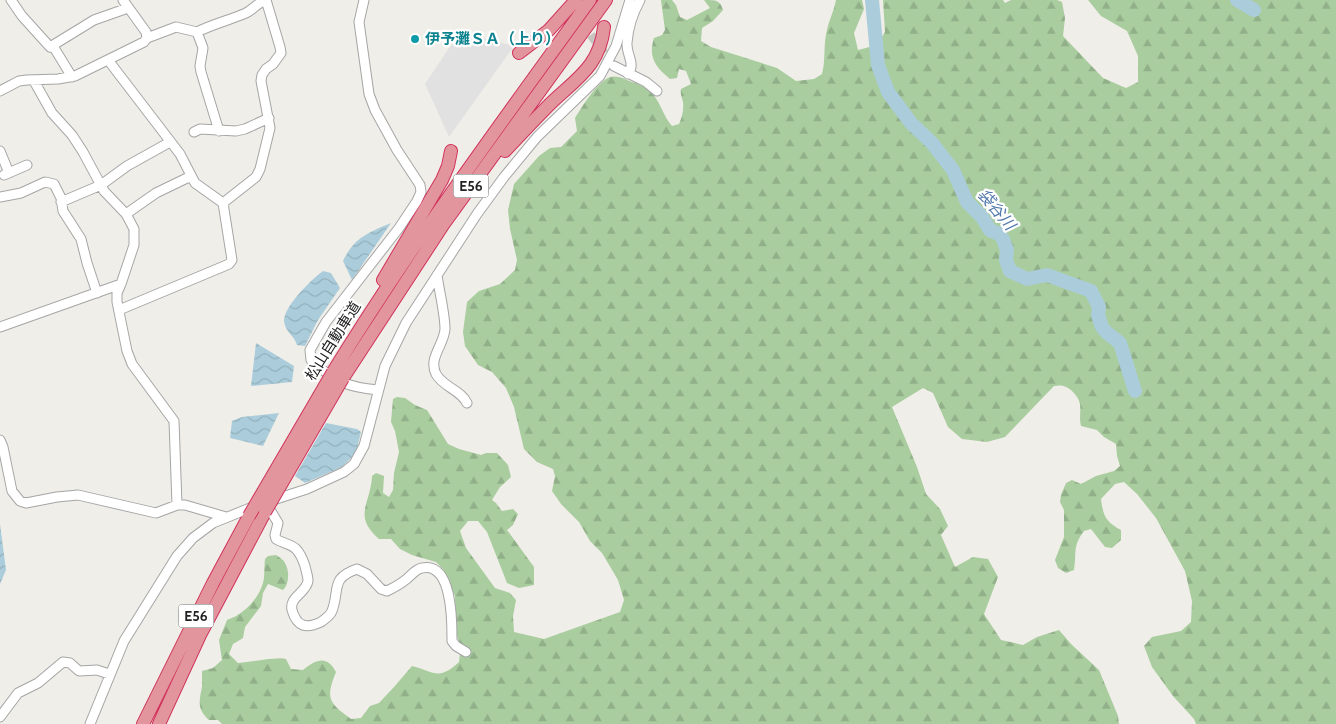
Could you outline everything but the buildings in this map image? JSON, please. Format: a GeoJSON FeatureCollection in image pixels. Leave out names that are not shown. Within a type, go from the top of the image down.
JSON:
{"type":"FeatureCollection","features":[{"type":"Feature","properties":{"kind":"highway"},"geometry":{"type":"LineString","coordinates":[[519,54],[549,30],[576,0]]}},
{"type":"Feature","properties":{"kind":"highway","name":"松山自動車道"},"geometry":{"type":"LineString","coordinates":[[161,720],[200,635],[367,317],[432,221],[590,0]]}},
{"type":"Feature","properties":{"kind":"highway","name":"松山自動車道"},"geometry":{"type":"LineString","coordinates":[[144,720],[248,516],[338,375],[405,283],[449,217],[606,0]]}},
{"type":"Feature","properties":{"kind":"highway"},"geometry":{"type":"LineString","coordinates":[[405,283],[504,152],[552,102],[584,73],[599,52],[603,40],[604,27]]}},
{"type":"Feature","properties":{"kind":"highway"},"geometry":{"type":"LineString","coordinates":[[338,375],[374,296],[442,180],[452,151]]}},
{"type":"Feature","properties":{"kind":"street"},"geometry":{"type":"LineString","coordinates":[[11,0],[22,16],[50,48],[94,20],[128,8]]}},
{"type":"Feature","properties":{"kind":"street"},"geometry":{"type":"LineString","coordinates":[[123,0],[146,32],[147,38]]}},
{"type":"Feature","properties":{"kind":"street"},"geometry":{"type":"LineString","coordinates":[[0,90],[19,82],[72,77],[144,42],[147,38],[176,27],[197,32],[210,25],[246,12],[258,3],[266,0],[281,53],[262,75],[261,81],[270,128],[269,136],[256,177],[223,203]]}},
{"type":"Feature","properties":{"kind":"street"},"geometry":{"type":"LineString","coordinates":[[364,0],[359,22],[370,94],[375,110],[397,150],[418,180],[421,192],[418,201],[399,228],[326,322],[310,350],[311,360],[335,379],[355,388],[378,390]]}},
{"type":"Feature","properties":{"kind":"street"},"geometry":{"type":"LineString","coordinates":[[90,724],[124,641],[177,556],[193,538],[213,523],[226,517],[266,507],[344,472],[354,464],[364,446],[385,366],[395,343],[477,214],[504,177],[537,138],[600,76],[616,46],[630,0]]}},
{"type":"Feature","properties":{"kind":"street"},"geometry":{"type":"LineString","coordinates":[[628,74],[632,69],[627,50],[629,30],[632,17],[640,0]]}},
{"type":"Feature","properties":{"kind":"street"},"geometry":{"type":"LineString","coordinates":[[197,32],[202,48],[201,72],[219,131]]}},
{"type":"Feature","properties":{"kind":"street"},"geometry":{"type":"LineString","coordinates":[[54,46],[72,77]]}},
{"type":"Feature","properties":{"kind":"street"},"geometry":{"type":"LineString","coordinates":[[108,60],[186,164],[195,183],[223,203],[232,260],[229,264],[119,310]]}},
{"type":"Feature","properties":{"kind":"street"},"geometry":{"type":"LineString","coordinates":[[614,66],[646,82],[658,91]]}},
{"type":"Feature","properties":{"kind":"street"},"geometry":{"type":"LineString","coordinates":[[34,80],[52,113],[72,135],[101,185],[114,203],[126,214],[134,229],[134,238],[122,284],[117,293],[119,310],[127,351],[132,364],[174,421],[177,505]]}},
{"type":"Feature","properties":{"kind":"street"},"geometry":{"type":"LineString","coordinates":[[194,132],[200,130],[236,131],[245,129],[268,118]]}},
{"type":"Feature","properties":{"kind":"street"},"geometry":{"type":"LineString","coordinates":[[61,202],[101,185],[127,166],[170,142]]}},
{"type":"Feature","properties":{"kind":"street"},"geometry":{"type":"LineString","coordinates":[[0,151],[7,174],[27,165]]}},
{"type":"Feature","properties":{"kind":"street"},"geometry":{"type":"LineString","coordinates":[[126,214],[156,193],[187,178],[192,178]]}},
{"type":"Feature","properties":{"kind":"street"},"geometry":{"type":"LineString","coordinates":[[0,197],[22,193],[45,182],[50,182],[57,188],[63,211],[80,239],[97,293]]}},
{"type":"Feature","properties":{"kind":"street"},"geometry":{"type":"LineString","coordinates":[[437,275],[445,329],[434,360],[434,368],[443,382],[462,395],[467,403]]}},
{"type":"Feature","properties":{"kind":"street"},"geometry":{"type":"LineString","coordinates":[[0,327],[122,284]]}},
{"type":"Feature","properties":{"kind":"street"},"geometry":{"type":"LineString","coordinates":[[0,440],[12,491],[20,501],[26,503],[78,495],[156,513],[177,505],[193,507],[226,517]]}},
{"type":"Feature","properties":{"kind":"street"},"geometry":{"type":"LineString","coordinates":[[266,507],[278,522],[276,538],[297,550],[308,576],[305,588],[293,601],[292,608],[298,622],[310,627],[323,621],[331,613],[338,583],[343,575],[357,569],[367,574],[382,589],[387,591],[422,568],[434,569],[446,586],[451,602],[452,641],[466,652]]}},
{"type":"Feature","properties":{"kind":"street"},"geometry":{"type":"LineString","coordinates":[[0,717],[18,694],[38,683],[63,662],[70,663],[80,671],[97,670],[110,674]]}},
{"type":"Feature","properties":{"kind":"green space"},"geometry":{"type":"Polygon","coordinates":[[[661,0],[672,0],[680,17],[687,20],[710,8],[704,0],[717,1],[723,10],[713,21],[702,28],[701,41],[711,47],[777,68],[796,81],[814,79],[822,74],[826,36],[836,0],[862,0],[864,9],[854,33],[858,50],[877,45],[885,32],[883,0],[1003,0],[1005,3],[1011,0],[1057,0],[1062,2],[1065,18],[1063,36],[1103,78],[1126,88],[1138,82],[1138,56],[1127,31],[1101,16],[1088,0],[1336,0],[1336,724],[1196,724],[1152,667],[1144,646],[1152,637],[1181,631],[1191,622],[1192,601],[1185,571],[1156,518],[1137,494],[1124,482],[1115,484],[1101,499],[1106,518],[1121,530],[1121,540],[1112,548],[1105,547],[1091,529],[1084,531],[1076,546],[1074,570],[1066,573],[1058,568],[1055,560],[1064,537],[1064,510],[1060,502],[1066,483],[1072,480],[1081,484],[1096,476],[1114,471],[1120,466],[1116,444],[1097,430],[1081,426],[1078,398],[1068,388],[1062,386],[1054,386],[1005,437],[987,442],[962,439],[948,427],[933,393],[923,388],[892,407],[926,494],[940,509],[948,526],[941,535],[955,567],[973,557],[988,559],[998,577],[984,614],[1001,640],[1023,645],[1037,637],[1059,630],[1099,670],[1118,716],[1119,724],[222,724],[218,720],[209,720],[205,716],[200,705],[202,671],[213,668],[222,660],[219,640],[227,620],[244,611],[258,595],[263,583],[265,559],[268,556],[276,555],[284,561],[288,570],[288,581],[283,590],[268,584],[263,593],[261,606],[245,627],[243,638],[233,644],[229,654],[238,663],[286,659],[291,669],[303,670],[316,661],[325,661],[336,672],[331,688],[331,700],[338,709],[351,719],[361,718],[370,706],[379,703],[412,666],[441,673],[459,662],[461,645],[456,634],[455,596],[443,569],[436,562],[412,555],[400,549],[391,539],[379,539],[366,523],[365,509],[372,476],[376,473],[384,476],[383,493],[389,497],[393,490],[394,473],[399,452],[395,431],[391,422],[393,399],[397,397],[405,398],[427,410],[448,444],[481,455],[497,453],[508,465],[511,477],[500,487],[492,500],[502,511],[513,509],[518,514],[513,525],[507,530],[534,567],[534,585],[519,588],[507,583],[487,532],[478,521],[468,521],[460,531],[466,548],[495,588],[510,593],[516,600],[513,616],[514,632],[544,639],[620,612],[624,600],[618,580],[602,553],[590,541],[579,522],[561,504],[552,491],[555,476],[553,469],[537,462],[524,449],[514,407],[506,388],[492,372],[478,365],[465,346],[463,332],[467,302],[479,291],[500,284],[515,270],[517,260],[508,210],[514,184],[539,156],[550,148],[561,147],[577,131],[575,118],[590,95],[600,84],[610,77],[615,77],[643,86],[655,97],[672,126],[679,124],[683,108],[681,89],[691,84],[686,71],[679,69],[677,78],[670,79],[660,70],[652,56],[654,38],[662,35],[665,30],[661,0]]]}},
{"type":"Feature","properties":{"kind":"shaded area"},"geometry":{"type":"Polygon","coordinates":[[[463,33],[514,46],[449,137],[425,84],[457,36],[463,33]]]}},
{"type":"Feature","properties":{"kind":"water"},"geometry":{"type":"Polygon","coordinates":[[[391,223],[352,280],[343,261],[347,253],[362,237],[391,223]]]}},
{"type":"Feature","properties":{"kind":"water"},"geometry":{"type":"Polygon","coordinates":[[[323,271],[331,273],[340,288],[318,320],[305,346],[297,345],[285,325],[285,315],[299,293],[323,271]]]}},
{"type":"Feature","properties":{"kind":"water"},"geometry":{"type":"Polygon","coordinates":[[[256,343],[294,366],[292,382],[251,386],[256,343]]]}},
{"type":"Feature","properties":{"kind":"water"},"geometry":{"type":"Polygon","coordinates":[[[279,413],[263,446],[230,438],[232,421],[242,417],[279,413]]]}},
{"type":"Feature","properties":{"kind":"water"},"geometry":{"type":"Polygon","coordinates":[[[326,423],[357,429],[361,432],[356,453],[342,467],[305,483],[295,476],[326,423]]]}},
{"type":"Feature","properties":{"kind":"water"},"geometry":{"type":"Polygon","coordinates":[[[0,524],[6,570],[0,584],[0,524]]]}},
{"type":"Feature","properties":{"kind":"waterway","name":"袋谷川"},"geometry":{"type":"LineString","coordinates":[[872,0],[878,65],[888,92],[911,123],[932,143],[953,170],[967,202],[982,217],[990,230],[999,234],[1003,239],[1007,250],[1006,260],[1010,271],[1027,279],[1047,275],[1091,291],[1099,307],[1098,315],[1102,327],[1120,343],[1135,391]]}},
{"type":"Feature","properties":{"kind":"waterway"},"geometry":{"type":"LineString","coordinates":[[1237,0],[1254,10]]}},
{"type":"Feature","properties":{"kind":"tunnel"},"geometry":{"type":"LineString","coordinates":[[583,24],[612,64]]}},
{"type":"Feature","properties":{"kind":"place","name":"伊予灘ＳＡ（上り）"},"geometry":{"type":"Point","coordinates":[415,39]}}]}
